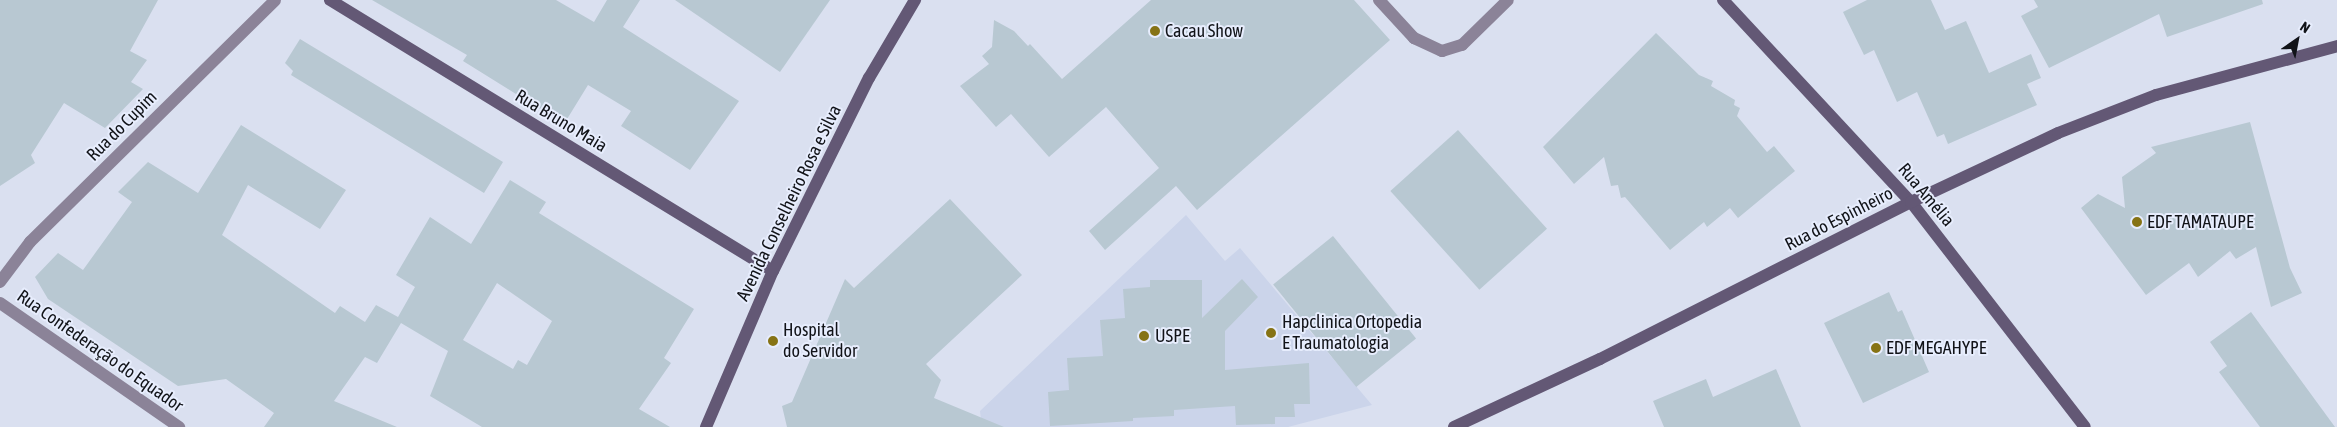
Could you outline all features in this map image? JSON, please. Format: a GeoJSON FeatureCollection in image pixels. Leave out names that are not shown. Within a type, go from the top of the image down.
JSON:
{"type":"FeatureCollection","features":[{"type":"Feature","properties":{"kind":"street","name":"Rua do Cupim"},"geometry":{"type":"LineString","coordinates":[[0,282],[30,242],[275,0]]}},
{"type":"Feature","properties":{"kind":"street","name":"Rua Bruno Maia"},"geometry":{"type":"LineString","coordinates":[[330,0],[773,271]]}},
{"type":"Feature","properties":{"kind":"street","name":"Avenida Conselheiro Rosa e Silva"},"geometry":{"type":"LineString","coordinates":[[706,427],[773,271],[869,78],[915,0]]}},
{"type":"Feature","properties":{"kind":"street"},"geometry":{"type":"LineString","coordinates":[[1379,0],[1414,38],[1442,51],[1462,45],[1508,0]]}},
{"type":"Feature","properties":{"kind":"street","name":"Rua Amélia"},"geometry":{"type":"LineString","coordinates":[[1724,0],[1912,202],[2085,427]]}},
{"type":"Feature","properties":{"kind":"street","name":"Rua do Espinheiro"},"geometry":{"type":"LineString","coordinates":[[1454,427],[1600,359],[1912,202],[2058,134],[2156,95],[2337,46]]}},
{"type":"Feature","properties":{"kind":"street","name":"Rua Confederação do Equador"},"geometry":{"type":"LineString","coordinates":[[0,303],[179,427]]}},
{"type":"Feature","properties":{"kind":"shaded area","name":"USPE"},"geometry":{"type":"Polygon","coordinates":[[[1186,215],[1225,261],[1240,248],[1372,405],[1288,427],[982,427],[980,411],[1186,215]]]}},
{"type":"Feature","properties":{"kind":"building"},"geometry":{"type":"Polygon","coordinates":[[[0,0],[158,0],[130,51],[147,60],[131,82],[143,89],[105,128],[64,103],[31,155],[35,163],[0,186],[0,0]]]}},
{"type":"Feature","properties":{"kind":"building"},"geometry":{"type":"Polygon","coordinates":[[[372,0],[556,0],[594,22],[607,0],[640,0],[623,27],[739,101],[690,170],[621,126],[631,111],[588,85],[564,124],[463,61],[467,55],[372,0]]]}},
{"type":"Feature","properties":{"kind":"building"},"geometry":{"type":"Polygon","coordinates":[[[675,0],[830,0],[780,72],[675,0]]]}},
{"type":"Feature","properties":{"kind":"building"},"geometry":{"type":"Polygon","coordinates":[[[1151,0],[1354,0],[1390,40],[1197,210],[1176,186],[1105,250],[1089,231],[1159,168],[1106,107],[1049,157],[1011,114],[996,127],[960,86],[989,64],[982,56],[992,47],[994,20],[1014,31],[1028,46],[1030,44],[1062,79],[1151,0]]]}},
{"type":"Feature","properties":{"kind":"building"},"geometry":{"type":"Polygon","coordinates":[[[1867,0],[1931,0],[1945,30],[1966,21],[1989,73],[2031,54],[2041,78],[2027,84],[2037,105],[1948,144],[1944,134],[1937,137],[1917,92],[1897,102],[1874,50],[1864,55],[1843,12],[1867,0]]]}},
{"type":"Feature","properties":{"kind":"building"},"geometry":{"type":"Polygon","coordinates":[[[2034,0],[2262,0],[2263,4],[2167,37],[2159,14],[2049,68],[2021,16],[2038,7],[2034,0]]]}},
{"type":"Feature","properties":{"kind":"building"},"geometry":{"type":"Polygon","coordinates":[[[1656,33],[1699,75],[1713,81],[1711,86],[1735,100],[1734,105],[1740,108],[1737,116],[1767,152],[1774,146],[1795,171],[1738,218],[1730,208],[1707,227],[1704,222],[1670,250],[1625,197],[1621,198],[1618,185],[1611,186],[1604,157],[1574,184],[1543,147],[1656,33]]]}},
{"type":"Feature","properties":{"kind":"building"},"geometry":{"type":"Polygon","coordinates":[[[300,39],[503,162],[484,193],[291,75],[293,71],[285,63],[300,39]]]}},
{"type":"Feature","properties":{"kind":"building"},"geometry":{"type":"Polygon","coordinates":[[[2250,122],[2290,268],[2302,293],[2271,307],[2256,247],[2236,259],[2230,251],[2198,277],[2189,263],[2146,295],[2081,208],[2098,194],[2125,208],[2122,177],[2156,153],[2151,147],[2250,122]]]}},
{"type":"Feature","properties":{"kind":"building"},"geometry":{"type":"Polygon","coordinates":[[[241,125],[346,190],[320,229],[248,185],[222,235],[335,313],[340,306],[365,322],[376,305],[398,317],[415,287],[396,275],[430,217],[471,244],[510,180],[546,202],[539,213],[694,309],[664,358],[671,363],[639,409],[670,427],[482,427],[430,396],[448,351],[401,323],[377,363],[365,357],[334,401],[397,427],[264,427],[274,413],[226,379],[178,386],[48,299],[35,277],[58,253],[83,270],[132,202],[118,192],[148,162],[198,193],[241,125]],[[497,283],[463,340],[513,369],[518,360],[527,365],[552,321],[497,283]]]}},
{"type":"Feature","properties":{"kind":"building"},"geometry":{"type":"Polygon","coordinates":[[[1458,130],[1547,229],[1479,290],[1390,191],[1458,130]]]}},
{"type":"Feature","properties":{"kind":"building"},"geometry":{"type":"Polygon","coordinates":[[[950,199],[1022,275],[926,364],[941,380],[934,398],[1004,427],[787,427],[782,406],[792,402],[845,279],[854,288],[950,199]]]}},
{"type":"Feature","properties":{"kind":"building"},"geometry":{"type":"Polygon","coordinates":[[[1333,236],[1416,339],[1356,387],[1273,284],[1333,236]]]}},
{"type":"Feature","properties":{"kind":"building"},"geometry":{"type":"Polygon","coordinates":[[[1242,279],[1258,297],[1225,331],[1225,370],[1309,363],[1310,404],[1294,404],[1295,417],[1275,417],[1275,424],[1236,425],[1235,406],[1174,410],[1174,416],[1133,418],[1133,421],[1050,426],[1048,392],[1069,390],[1067,358],[1103,356],[1100,320],[1125,318],[1123,289],[1150,287],[1150,280],[1202,280],[1202,318],[1242,279]]]}},
{"type":"Feature","properties":{"kind":"building","name":"EDF MEGAHYPE"},"geometry":{"type":"Polygon","coordinates":[[[1889,292],[1898,312],[1902,310],[1929,372],[1863,403],[1824,323],[1889,292]]]}},
{"type":"Feature","properties":{"kind":"building"},"geometry":{"type":"Polygon","coordinates":[[[2251,312],[2335,427],[2260,427],[2219,372],[2227,366],[2210,342],[2251,312]]]}},
{"type":"Feature","properties":{"kind":"building"},"geometry":{"type":"Polygon","coordinates":[[[1776,369],[1801,427],[1664,427],[1653,401],[1706,379],[1713,397],[1776,369]]]}},
{"type":"Feature","properties":{"kind":"place","name":"Cacau Show"},"geometry":{"type":"Point","coordinates":[1155,31]}},
{"type":"Feature","properties":{"kind":"place","name":"EDF TAMATAUPE"},"geometry":{"type":"Point","coordinates":[2137,222]}},
{"type":"Feature","properties":{"kind":"place","name":"Hapclinica Ortopedia E Traumatologia"},"geometry":{"type":"Point","coordinates":[1271,333]}},
{"type":"Feature","properties":{"kind":"place","name":"USPE"},"geometry":{"type":"Point","coordinates":[1144,336]}},
{"type":"Feature","properties":{"kind":"place","name":"Hospital do Servidor"},"geometry":{"type":"Point","coordinates":[773,341]}},
{"type":"Feature","properties":{"kind":"place","name":"EDF MEGAHYPE"},"geometry":{"type":"Point","coordinates":[1876,348]}}]}
